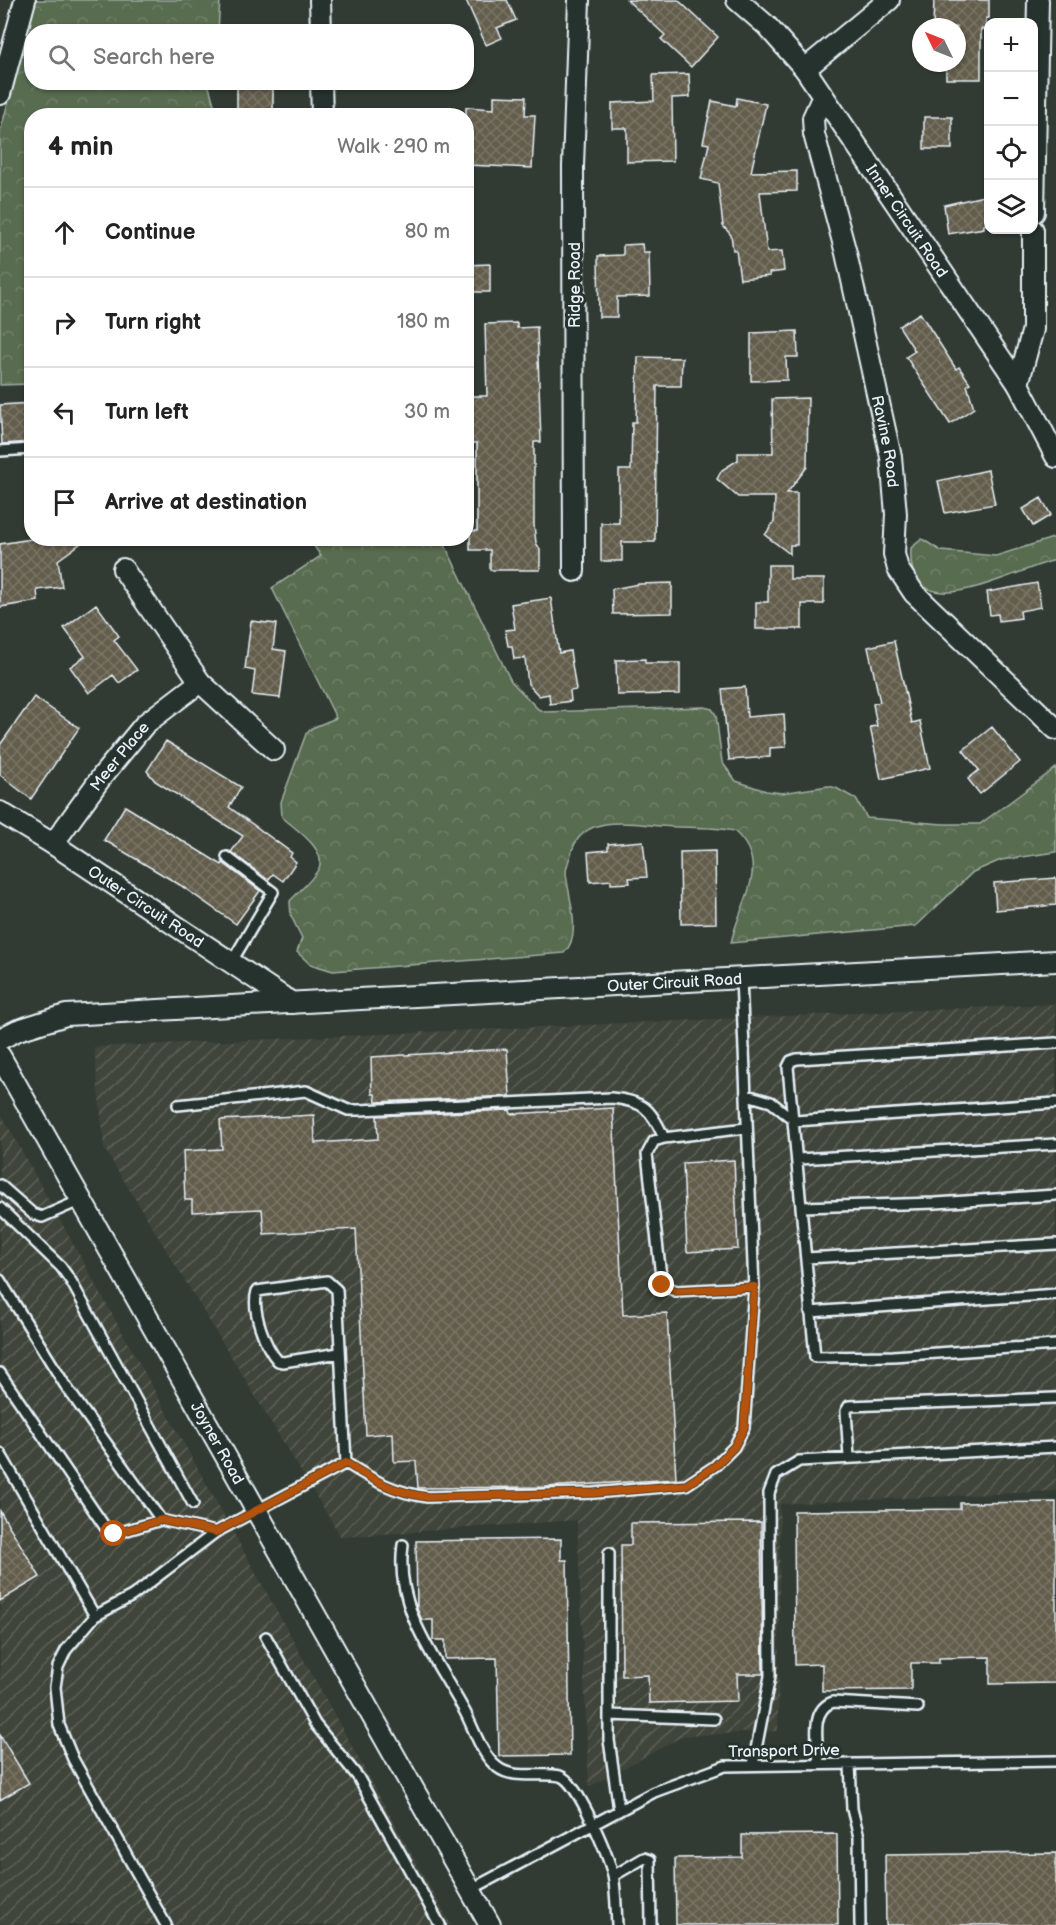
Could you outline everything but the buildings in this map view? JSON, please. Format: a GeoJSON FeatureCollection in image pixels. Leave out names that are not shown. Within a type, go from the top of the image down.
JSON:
{"type":"FeatureCollection","features":[{"type":"Feature","properties":{"kind":"street"},"geometry":{"type":"LineString","coordinates":[[1,86],[25,0]]}},
{"type":"Feature","properties":{"kind":"street"},"geometry":{"type":"LineString","coordinates":[[320,0],[321,24]]}},
{"type":"Feature","properties":{"kind":"street","name":"Ridge Road"},"geometry":{"type":"LineString","coordinates":[[574,571],[573,166],[579,0]]}},
{"type":"Feature","properties":{"kind":"street","name":"Inner Circuit Road"},"geometry":{"type":"LineString","coordinates":[[737,0],[767,26],[805,69],[1048,429],[1056,457]]}},
{"type":"Feature","properties":{"kind":"street"},"geometry":{"type":"LineString","coordinates":[[805,69],[889,0]]}},
{"type":"Feature","properties":{"kind":"street"},"geometry":{"type":"LineString","coordinates":[[1035,180],[1038,0]]}},
{"type":"Feature","properties":{"kind":"street"},"geometry":{"type":"LineString","coordinates":[[321,90],[322,108]]}},
{"type":"Feature","properties":{"kind":"street","name":"Ravine Road"},"geometry":{"type":"LineString","coordinates":[[823,96],[813,118],[814,134],[846,253],[891,457],[896,514],[894,554],[898,569],[914,592],[1056,729]]}},
{"type":"Feature","properties":{"kind":"street"},"geometry":{"type":"LineString","coordinates":[[1018,384],[1032,329],[1033,234]]}},
{"type":"Feature","properties":{"kind":"street"},"geometry":{"type":"LineString","coordinates":[[123,569],[200,682],[274,750]]}},
{"type":"Feature","properties":{"kind":"street","name":"Meer Place"},"geometry":{"type":"LineString","coordinates":[[53,844],[103,775],[145,724],[200,682]]}},
{"type":"Feature","properties":{"kind":"street","name":"Outer Circuit Road"},"geometry":{"type":"LineString","coordinates":[[0,812],[53,844],[292,1003]]}},
{"type":"Feature","properties":{"kind":"street","name":"Outer Circuit Road"},"geometry":{"type":"LineString","coordinates":[[0,1039],[18,1030],[66,1015],[1056,961]]}},
{"type":"Feature","properties":{"kind":"street","name":"Joyner Road"},"geometry":{"type":"LineString","coordinates":[[0,1056],[255,1512],[490,1925]]}},
{"type":"Feature","properties":{"kind":"lane"},"geometry":{"type":"LineString","coordinates":[[0,451],[24,450]]}},
{"type":"Feature","properties":{"kind":"lane"},"geometry":{"type":"LineString","coordinates":[[226,857],[273,892],[231,963]]}},
{"type":"Feature","properties":{"kind":"lane"},"geometry":{"type":"LineString","coordinates":[[346,1463],[400,1493],[427,1497],[594,1493],[686,1485],[715,1466],[734,1447],[744,1428],[754,1287],[741,978]]}},
{"type":"Feature","properties":{"kind":"lane"},"geometry":{"type":"LineString","coordinates":[[1056,1043],[794,1060],[788,1067],[795,1121],[813,1354],[818,1359],[1056,1346]]}},
{"type":"Feature","properties":{"kind":"lane"},"geometry":{"type":"LineString","coordinates":[[178,1105],[306,1091],[348,1110],[611,1098],[628,1100],[647,1109],[655,1118],[664,1138]]}},
{"type":"Feature","properties":{"kind":"lane"},"geometry":{"type":"LineString","coordinates":[[747,1095],[771,1102],[795,1121],[1056,1103]]}},
{"type":"Feature","properties":{"kind":"lane"},"geometry":{"type":"LineString","coordinates":[[746,1128],[664,1138],[654,1141],[647,1154],[662,1285],[676,1291],[754,1287]]}},
{"type":"Feature","properties":{"kind":"lane"},"geometry":{"type":"LineString","coordinates":[[798,1159],[1056,1144]]}},
{"type":"Feature","properties":{"kind":"lane"},"geometry":{"type":"LineString","coordinates":[[0,1185],[33,1214],[42,1217],[81,1200]]}},
{"type":"Feature","properties":{"kind":"lane"},"geometry":{"type":"LineString","coordinates":[[802,1207],[936,1203],[1056,1195]]}},
{"type":"Feature","properties":{"kind":"lane"},"geometry":{"type":"LineString","coordinates":[[0,1208],[61,1268],[71,1281],[193,1504]]}},
{"type":"Feature","properties":{"kind":"lane"},"geometry":{"type":"LineString","coordinates":[[806,1258],[1056,1244]]}},
{"type":"Feature","properties":{"kind":"lane"},"geometry":{"type":"LineString","coordinates":[[0,1280],[65,1385],[161,1520]]}},
{"type":"Feature","properties":{"kind":"lane"},"geometry":{"type":"LineString","coordinates":[[339,1353],[278,1361],[262,1330],[257,1310],[257,1291],[317,1281],[333,1284],[337,1290],[346,1463]]}},
{"type":"Feature","properties":{"kind":"lane"},"geometry":{"type":"LineString","coordinates":[[810,1312],[1056,1294]]}},
{"type":"Feature","properties":{"kind":"lane"},"geometry":{"type":"LineString","coordinates":[[0,1373],[57,1453],[104,1529],[114,1534],[161,1520],[216,1532]]}},
{"type":"Feature","properties":{"kind":"lane"},"geometry":{"type":"LineString","coordinates":[[849,1457],[846,1411],[849,1406],[1056,1398]]}},
{"type":"Feature","properties":{"kind":"lane"},"geometry":{"type":"LineString","coordinates":[[753,1765],[770,1676],[769,1493],[771,1483],[783,1469],[799,1461],[849,1457],[1056,1448]]}},
{"type":"Feature","properties":{"kind":"lane"},"geometry":{"type":"LineString","coordinates":[[0,1453],[95,1616]]}},
{"type":"Feature","properties":{"kind":"lane"},"geometry":{"type":"LineString","coordinates":[[166,1925],[79,1769],[59,1725],[55,1687],[58,1667],[66,1650],[95,1616],[132,1596],[216,1532],[346,1463]]}},
{"type":"Feature","properties":{"kind":"lane"},"geometry":{"type":"LineString","coordinates":[[403,1545],[401,1583],[430,1655],[460,1703],[490,1761],[498,1769],[561,1777],[573,1786],[613,1876],[617,1925]]}},
{"type":"Feature","properties":{"kind":"lane"},"geometry":{"type":"LineString","coordinates":[[609,1554],[609,1715],[611,1766],[619,1810]]}},
{"type":"Feature","properties":{"kind":"lane"},"geometry":{"type":"LineString","coordinates":[[266,1637],[315,1724],[358,1777],[440,1925]]}},
{"type":"Feature","properties":{"kind":"lane"},"geometry":{"type":"LineString","coordinates":[[819,1764],[818,1717],[826,1704],[833,1702],[918,1707]]}},
{"type":"Feature","properties":{"kind":"lane"},"geometry":{"type":"LineString","coordinates":[[609,1715],[714,1719]]}},
{"type":"Feature","properties":{"kind":"lane","name":"Transport Drive"},"geometry":{"type":"LineString","coordinates":[[470,1890],[654,1792],[725,1766],[1056,1761]]}},
{"type":"Feature","properties":{"kind":"lane"},"geometry":{"type":"LineString","coordinates":[[850,1764],[852,1809],[859,1837],[860,1925]]}},
{"type":"Feature","properties":{"kind":"lane"},"geometry":{"type":"LineString","coordinates":[[613,1876],[640,1860],[647,1858],[650,1860],[651,1925]]}},
{"type":"Feature","properties":{"kind":"shaded area"},"geometry":{"type":"Polygon","coordinates":[[[1056,1004],[1056,1491],[780,1504],[778,1731],[683,1736],[589,1787],[577,1520],[341,1537],[104,1148],[94,1047],[1056,1004]]]}},
{"type":"Feature","properties":{"kind":"shaded area"},"geometry":{"type":"Polygon","coordinates":[[[0,1112],[451,1925],[0,1925],[0,1112]]]}},
{"type":"Feature","properties":{"kind":"green space"},"geometry":{"type":"Polygon","coordinates":[[[36,0],[220,0],[218,24],[29,24],[36,0]]]}},
{"type":"Feature","properties":{"kind":"green space"},"geometry":{"type":"Polygon","coordinates":[[[24,44],[24,90],[210,90],[215,108],[24,108],[24,384],[0,385],[0,132],[24,44]]]}},
{"type":"Feature","properties":{"kind":"green space"},"geometry":{"type":"Polygon","coordinates":[[[1056,537],[1056,560],[966,590],[944,592],[926,588],[914,574],[911,548],[922,539],[941,551],[996,556],[1056,537]]]}},
{"type":"Feature","properties":{"kind":"green space"},"geometry":{"type":"Polygon","coordinates":[[[314,546],[445,546],[511,681],[538,709],[545,712],[704,707],[712,709],[716,715],[722,762],[736,781],[766,791],[782,793],[828,786],[856,799],[867,818],[943,824],[980,824],[1056,768],[1056,852],[1001,860],[973,872],[916,926],[731,943],[746,899],[752,871],[751,857],[745,844],[734,831],[636,823],[609,824],[586,831],[578,839],[567,865],[566,873],[574,926],[570,945],[564,953],[333,971],[310,964],[297,952],[302,938],[291,916],[290,901],[313,877],[319,868],[320,861],[314,846],[282,817],[281,802],[306,734],[312,728],[336,718],[272,588],[321,556],[314,546]]]}},
{"type":"Feature","properties":{"kind":"route"},"geometry":{"type":"LineString","coordinates":[[114,1534],[161,1520],[216,1532],[346,1463],[400,1493],[427,1497],[594,1493],[686,1485],[700,1478],[715,1466],[734,1447],[744,1428],[754,1287],[676,1291],[669,1290],[662,1285]]}}]}
